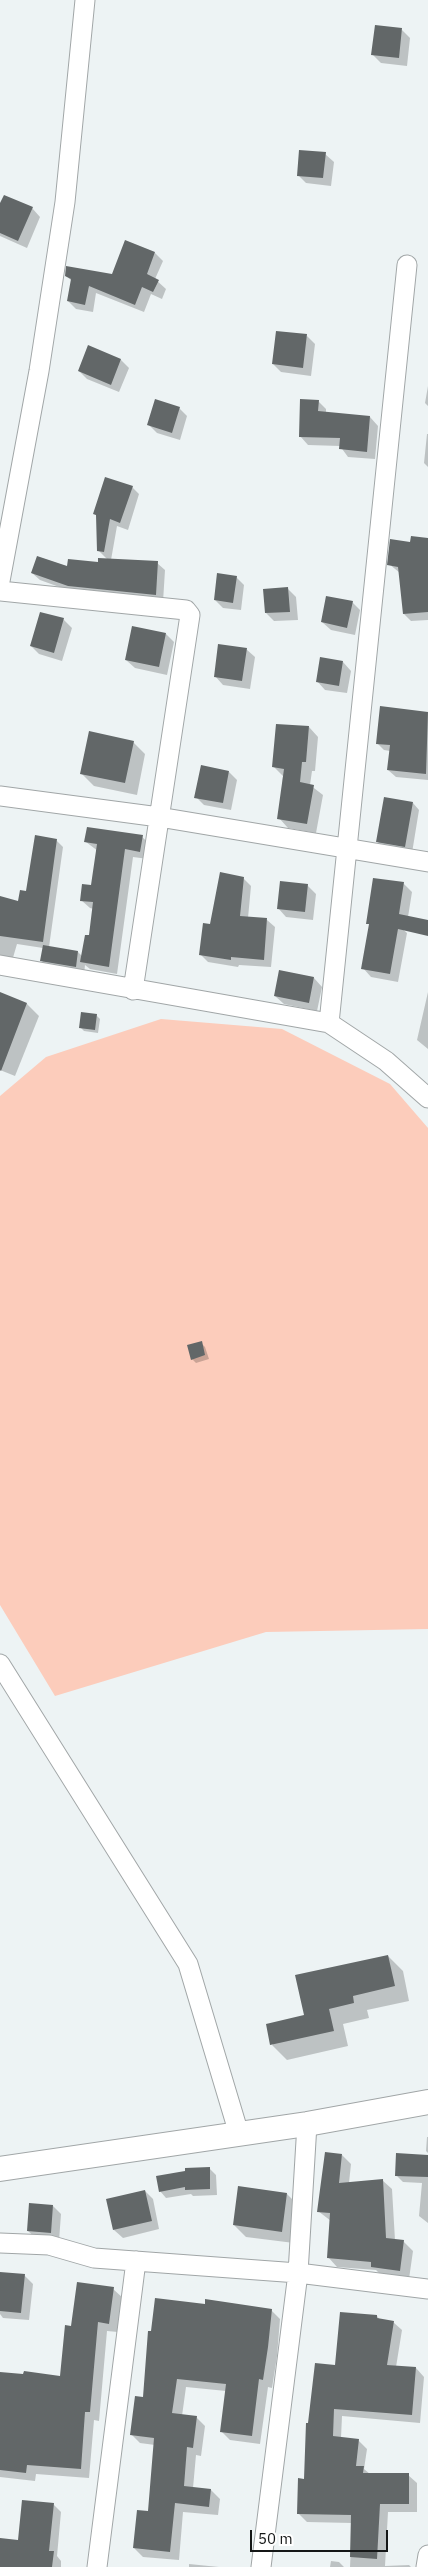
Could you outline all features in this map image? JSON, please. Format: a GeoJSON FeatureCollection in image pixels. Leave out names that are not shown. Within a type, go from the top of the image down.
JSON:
{"type":"FeatureCollection","features":[{"type":"Feature","properties":{"kind":"street"},"geometry":{"type":"LineString","coordinates":[[0,581],[40,371],[65,202],[85,0]]}},
{"type":"Feature","properties":{"kind":"street"},"geometry":{"type":"LineString","coordinates":[[329,1023],[407,265]]}},
{"type":"Feature","properties":{"kind":"street"},"geometry":{"type":"LineString","coordinates":[[0,591],[189,612],[133,990]]}},
{"type":"Feature","properties":{"kind":"street"},"geometry":{"type":"LineString","coordinates":[[0,796],[159,817],[347,850],[428,862]]}},
{"type":"Feature","properties":{"kind":"street"},"geometry":{"type":"LineString","coordinates":[[0,965],[133,990],[329,1023],[386,1061],[428,1098]]}},
{"type":"Feature","properties":{"kind":"street"},"geometry":{"type":"LineString","coordinates":[[0,1664],[188,1964],[239,2134]]}},
{"type":"Feature","properties":{"kind":"street"},"geometry":{"type":"LineString","coordinates":[[1,2164],[239,2134],[428,2102]]}},
{"type":"Feature","properties":{"kind":"street"},"geometry":{"type":"LineString","coordinates":[[261,2567],[298,2273],[307,2124]]}},
{"type":"Feature","properties":{"kind":"street"},"geometry":{"type":"LineString","coordinates":[[0,2243],[49,2245],[94,2258],[298,2273],[428,2289]]}},
{"type":"Feature","properties":{"kind":"street"},"geometry":{"type":"LineString","coordinates":[[97,2567],[136,2261]]}},
{"type":"Feature","properties":{"kind":"street"},"geometry":{"type":"LineString","coordinates":[[426,2567],[428,2555]]}},
{"type":"Feature","properties":{"kind":"shaded area"},"geometry":{"type":"Polygon","coordinates":[[[161,1019],[282,1029],[390,1084],[428,1128],[428,1629],[266,1632],[55,1696],[0,1605],[0,1096],[46,1057],[161,1019]]]}},
{"type":"Feature","properties":{"kind":"building"},"geometry":{"type":"Polygon","coordinates":[[[375,25],[402,28],[399,58],[371,55],[375,25]]]}},
{"type":"Feature","properties":{"kind":"building"},"geometry":{"type":"Polygon","coordinates":[[[299,150],[326,152],[323,178],[297,176],[299,150]]]}},
{"type":"Feature","properties":{"kind":"building"},"geometry":{"type":"Polygon","coordinates":[[[4,195],[33,207],[18,241],[0,233],[0,203],[4,195]]]}},
{"type":"Feature","properties":{"kind":"building"},"geometry":{"type":"Polygon","coordinates":[[[125,240],[155,252],[147,274],[159,280],[153,292],[142,287],[135,305],[89,286],[85,305],[67,301],[71,279],[65,276],[66,266],[112,274],[125,240]]]}},
{"type":"Feature","properties":{"kind":"building"},"geometry":{"type":"Polygon","coordinates":[[[276,331],[307,334],[303,368],[272,364],[276,331]]]}},
{"type":"Feature","properties":{"kind":"building"},"geometry":{"type":"Polygon","coordinates":[[[88,345],[121,359],[111,385],[78,371],[88,345]]]}},
{"type":"Feature","properties":{"kind":"building"},"geometry":{"type":"Polygon","coordinates":[[[155,399],[180,407],[172,433],[147,425],[155,399]]]}},
{"type":"Feature","properties":{"kind":"building"},"geometry":{"type":"Polygon","coordinates":[[[300,399],[319,400],[318,411],[370,416],[367,452],[339,449],[340,438],[299,437],[300,399]]]}},
{"type":"Feature","properties":{"kind":"building"},"geometry":{"type":"Polygon","coordinates":[[[105,477],[133,486],[120,523],[110,519],[104,552],[97,551],[96,515],[93,514],[105,477]]]}},
{"type":"Feature","properties":{"kind":"building"},"geometry":{"type":"Polygon","coordinates":[[[411,536],[428,538],[428,612],[403,614],[398,567],[387,565],[390,539],[410,542],[411,536]]]}},
{"type":"Feature","properties":{"kind":"building"},"geometry":{"type":"Polygon","coordinates":[[[37,556],[67,566],[68,559],[98,562],[98,558],[158,561],[156,595],[68,586],[31,573],[37,556]]]}},
{"type":"Feature","properties":{"kind":"building"},"geometry":{"type":"Polygon","coordinates":[[[217,573],[237,576],[233,603],[214,600],[217,573]]]}},
{"type":"Feature","properties":{"kind":"building"},"geometry":{"type":"Polygon","coordinates":[[[288,587],[290,612],[265,613],[263,589],[288,587]]]}},
{"type":"Feature","properties":{"kind":"building"},"geometry":{"type":"Polygon","coordinates":[[[326,596],[353,601],[347,628],[321,622],[326,596]]]}},
{"type":"Feature","properties":{"kind":"building"},"geometry":{"type":"Polygon","coordinates":[[[40,612],[64,618],[54,653],[30,646],[40,612]]]}},
{"type":"Feature","properties":{"kind":"building"},"geometry":{"type":"Polygon","coordinates":[[[132,626],[166,633],[159,667],[125,660],[132,626]]]}},
{"type":"Feature","properties":{"kind":"building"},"geometry":{"type":"Polygon","coordinates":[[[218,644],[247,648],[242,681],[214,677],[218,644]]]}},
{"type":"Feature","properties":{"kind":"building"},"geometry":{"type":"Polygon","coordinates":[[[320,657],[343,661],[339,686],[316,682],[320,657]]]}},
{"type":"Feature","properties":{"kind":"building"},"geometry":{"type":"Polygon","coordinates":[[[380,706],[428,712],[426,774],[387,770],[390,745],[376,744],[380,706]]]}},
{"type":"Feature","properties":{"kind":"building"},"geometry":{"type":"Polygon","coordinates":[[[276,724],[309,726],[306,762],[302,762],[300,782],[314,785],[307,824],[277,819],[284,769],[272,767],[276,724]]]}},
{"type":"Feature","properties":{"kind":"building"},"geometry":{"type":"Polygon","coordinates":[[[89,731],[134,741],[125,783],[80,774],[89,731]]]}},
{"type":"Feature","properties":{"kind":"building"},"geometry":{"type":"Polygon","coordinates":[[[201,765],[229,771],[223,803],[194,798],[201,765]]]}},
{"type":"Feature","properties":{"kind":"building"},"geometry":{"type":"Polygon","coordinates":[[[384,797],[413,802],[405,847],[376,842],[384,797]]]}},
{"type":"Feature","properties":{"kind":"building"},"geometry":{"type":"Polygon","coordinates":[[[87,827],[143,835],[140,852],[125,849],[109,967],[80,962],[85,935],[89,935],[93,902],[80,901],[82,884],[91,885],[97,844],[84,842],[87,827]]]}},
{"type":"Feature","properties":{"kind":"building"},"geometry":{"type":"Polygon","coordinates":[[[35,835],[57,839],[43,942],[0,936],[0,896],[18,901],[20,890],[26,891],[35,835]]]}},
{"type":"Feature","properties":{"kind":"building"},"geometry":{"type":"Polygon","coordinates":[[[220,872],[244,877],[240,916],[267,918],[264,960],[231,957],[231,960],[199,955],[203,923],[210,924],[220,872]]]}},
{"type":"Feature","properties":{"kind":"building"},"geometry":{"type":"Polygon","coordinates":[[[373,878],[404,882],[399,914],[428,920],[428,936],[398,929],[390,974],[361,969],[369,924],[366,924],[373,878]]]}},
{"type":"Feature","properties":{"kind":"building"},"geometry":{"type":"Polygon","coordinates":[[[280,881],[308,884],[305,912],[277,909],[280,881]]]}},
{"type":"Feature","properties":{"kind":"building"},"geometry":{"type":"Polygon","coordinates":[[[43,945],[78,951],[76,967],[40,961],[43,945]]]}},
{"type":"Feature","properties":{"kind":"building"},"geometry":{"type":"Polygon","coordinates":[[[279,970],[314,977],[309,1003],[274,996],[279,970]]]}},
{"type":"Feature","properties":{"kind":"building"},"geometry":{"type":"Polygon","coordinates":[[[0,992],[27,1003],[1,1071],[0,1070],[0,992]]]}},
{"type":"Feature","properties":{"kind":"building"},"geometry":{"type":"Polygon","coordinates":[[[81,1012],[97,1014],[95,1030],[79,1028],[81,1012]]]}},
{"type":"Feature","properties":{"kind":"building"},"geometry":{"type":"Polygon","coordinates":[[[202,1341],[205,1355],[191,1360],[187,1345],[202,1341]]]}},
{"type":"Feature","properties":{"kind":"building"},"geometry":{"type":"Polygon","coordinates":[[[388,1955],[395,1986],[353,1996],[354,2003],[329,2009],[334,2031],[270,2045],[266,2024],[304,2015],[295,1975],[388,1955]]]}},
{"type":"Feature","properties":{"kind":"building"},"geometry":{"type":"Polygon","coordinates":[[[325,2152],[342,2154],[339,2183],[383,2179],[386,2238],[404,2240],[400,2271],[371,2267],[371,2262],[327,2258],[330,2213],[317,2212],[325,2152]]]}},
{"type":"Feature","properties":{"kind":"building"},"geometry":{"type":"Polygon","coordinates":[[[396,2153],[428,2155],[428,2177],[395,2176],[396,2153]]]}},
{"type":"Feature","properties":{"kind":"building"},"geometry":{"type":"Polygon","coordinates":[[[210,2167],[210,2189],[185,2190],[185,2187],[159,2192],[156,2176],[185,2171],[185,2168],[210,2167]]]}},
{"type":"Feature","properties":{"kind":"building"},"geometry":{"type":"Polygon","coordinates":[[[238,2186],[287,2193],[282,2232],[233,2225],[238,2186]]]}},
{"type":"Feature","properties":{"kind":"building"},"geometry":{"type":"Polygon","coordinates":[[[145,2190],[152,2221],[113,2230],[106,2199],[145,2190]]]}},
{"type":"Feature","properties":{"kind":"building"},"geometry":{"type":"Polygon","coordinates":[[[29,2203],[53,2205],[51,2233],[27,2231],[29,2203]]]}},
{"type":"Feature","properties":{"kind":"building"},"geometry":{"type":"Polygon","coordinates":[[[0,2272],[25,2274],[21,2313],[0,2311],[0,2272]]]}},
{"type":"Feature","properties":{"kind":"building"},"geometry":{"type":"Polygon","coordinates":[[[77,2282],[114,2287],[109,2324],[98,2322],[90,2412],[85,2412],[81,2469],[27,2465],[26,2473],[0,2470],[0,2372],[23,2374],[24,2371],[60,2376],[65,2325],[71,2326],[77,2282]]]}},
{"type":"Feature","properties":{"kind":"building"},"geometry":{"type":"Polygon","coordinates":[[[155,2298],[205,2304],[205,2299],[272,2309],[263,2380],[259,2379],[252,2436],[220,2432],[226,2384],[177,2379],[172,2413],[197,2416],[193,2448],[187,2447],[184,2486],[211,2489],[209,2507],[175,2503],[170,2552],[133,2548],[137,2510],[148,2511],[154,2438],[130,2435],[135,2396],[143,2397],[148,2331],[151,2331],[155,2298]]]}},
{"type":"Feature","properties":{"kind":"building"},"geometry":{"type":"Polygon","coordinates":[[[340,2312],[377,2315],[377,2318],[394,2321],[387,2365],[416,2367],[412,2415],[334,2409],[333,2436],[359,2439],[356,2466],[364,2466],[363,2473],[409,2473],[409,2504],[380,2504],[377,2559],[350,2557],[351,2515],[297,2514],[298,2478],[304,2479],[306,2423],[308,2423],[315,2363],[335,2365],[340,2312]]]}},
{"type":"Feature","properties":{"kind":"building"},"geometry":{"type":"Polygon","coordinates":[[[22,2500],[54,2503],[49,2551],[54,2551],[52,2567],[0,2567],[0,2538],[18,2540],[22,2500]]]}}]}
